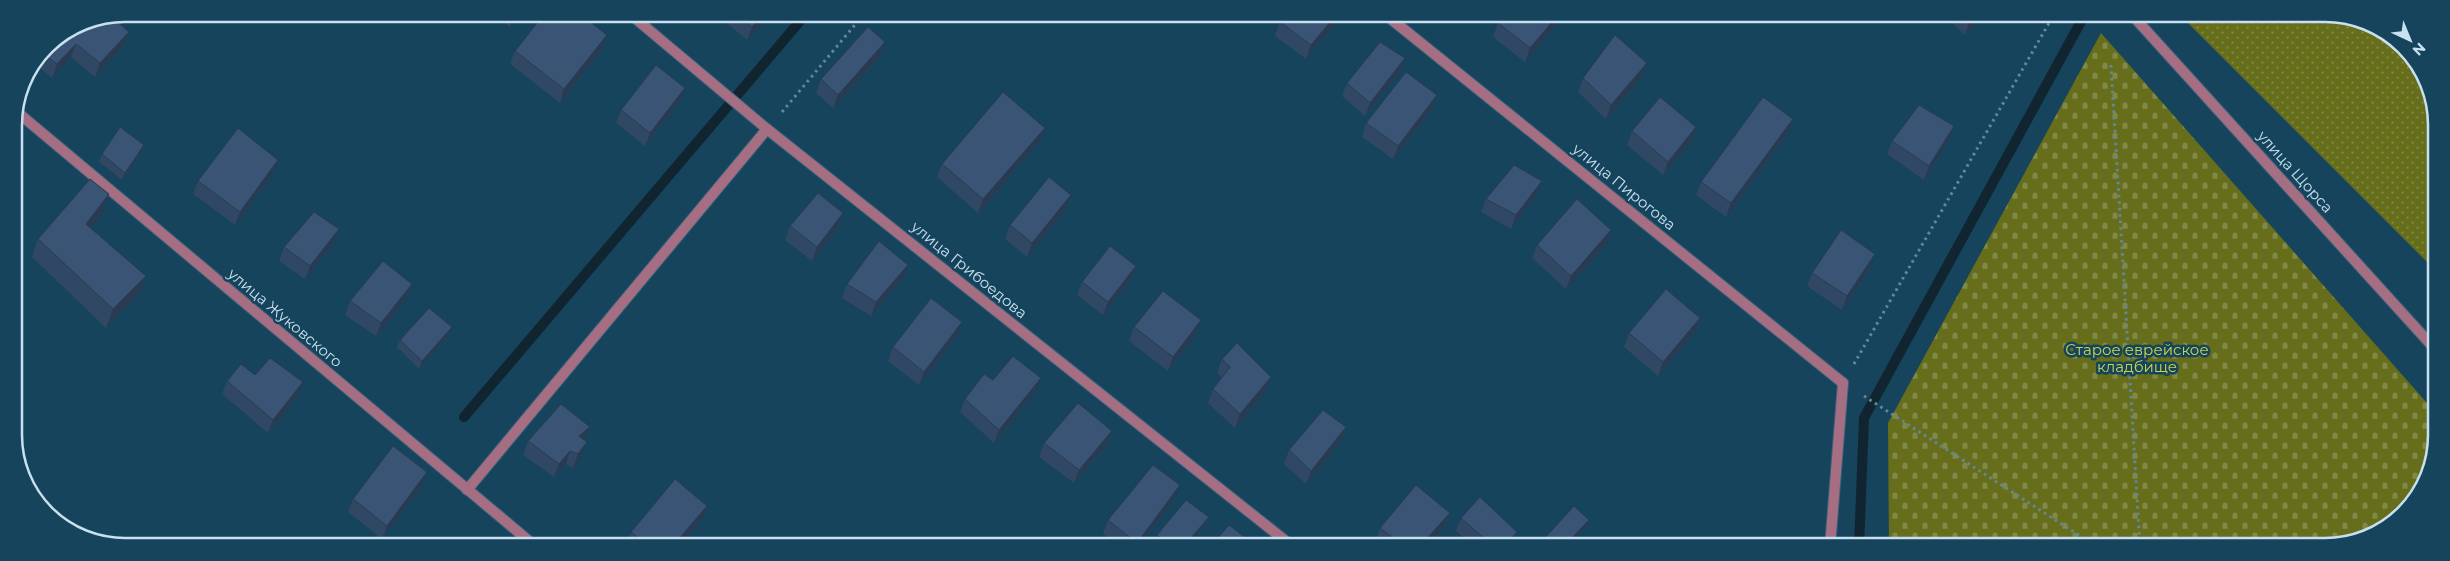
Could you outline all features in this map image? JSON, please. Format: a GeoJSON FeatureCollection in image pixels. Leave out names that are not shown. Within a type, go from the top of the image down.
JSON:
{"type":"FeatureCollection","features":[{"type":"Feature","properties":{"kind":"street","name":"улица Пирогова"},"geometry":{"type":"LineString","coordinates":[[1395,22],[1843,383]]}},
{"type":"Feature","properties":{"kind":"street","name":"улица Щорса"},"geometry":{"type":"LineString","coordinates":[[2139,22],[2428,341]]}},
{"type":"Feature","properties":{"kind":"street","name":"улица Грибоедова"},"geometry":{"type":"LineString","coordinates":[[640,23],[767,129],[1282,538]]}},
{"type":"Feature","properties":{"kind":"street","name":"улица Жуковского"},"geometry":{"type":"LineString","coordinates":[[23,117],[525,538]]}},
{"type":"Feature","properties":{"kind":"street"},"geometry":{"type":"LineString","coordinates":[[467,490],[767,129]]}},
{"type":"Feature","properties":{"kind":"street"},"geometry":{"type":"LineString","coordinates":[[1831,538],[1843,383]]}},
{"type":"Feature","properties":{"kind":"path"},"geometry":{"type":"LineString","coordinates":[[2049,22],[1843,383],[2083,538]]}},
{"type":"Feature","properties":{"kind":"path"},"geometry":{"type":"LineString","coordinates":[[767,129],[857,23]]}},
{"type":"Feature","properties":{"kind":"path"},"geometry":{"type":"LineString","coordinates":[[2111,65],[2139,538]]}},
{"type":"Feature","properties":{"kind":"green space"},"geometry":{"type":"Polygon","coordinates":[[[2187,22],[2324,22],[2344,24],[2364,30],[2385,43],[2385,65],[2407,65],[2414,74],[2426,106],[2428,126],[2428,263],[2187,22]]]}},
{"type":"Feature","properties":{"kind":"green space","name":"Старое еврейское кладбище"},"geometry":{"type":"Polygon","coordinates":[[[2101,33],[2428,404],[2426,455],[2414,487],[2397,508],[2382,521],[2364,531],[2344,537],[2331,538],[1889,538],[1888,423],[2101,33]]]}},
{"type":"Feature","properties":{"kind":"building"},"geometry":{"type":"Polygon","coordinates":[[[1281,22],[1330,22],[1311,45],[1281,22]]]}},
{"type":"Feature","properties":{"kind":"building"},"geometry":{"type":"Polygon","coordinates":[[[1499,22],[1552,22],[1530,48],[1499,22]]]}},
{"type":"Feature","properties":{"kind":"building"},"geometry":{"type":"Polygon","coordinates":[[[119,23],[129,32],[100,63],[76,44],[57,64],[48,58],[68,40],[86,30],[106,24],[119,23]]]}},
{"type":"Feature","properties":{"kind":"building"},"geometry":{"type":"Polygon","coordinates":[[[537,23],[591,23],[607,35],[564,89],[515,51],[537,23]]]}},
{"type":"Feature","properties":{"kind":"building"},"geometry":{"type":"Polygon","coordinates":[[[747,23],[756,23],[752,27],[747,23]]]}},
{"type":"Feature","properties":{"kind":"building"},"geometry":{"type":"Polygon","coordinates":[[[868,27],[885,42],[838,95],[821,79],[868,27]]]}},
{"type":"Feature","properties":{"kind":"building"},"geometry":{"type":"Polygon","coordinates":[[[1615,35],[1647,63],[1611,105],[1583,78],[1615,35]]]}},
{"type":"Feature","properties":{"kind":"building"},"geometry":{"type":"Polygon","coordinates":[[[1380,42],[1405,58],[1370,103],[1347,83],[1380,42]]]}},
{"type":"Feature","properties":{"kind":"building"},"geometry":{"type":"Polygon","coordinates":[[[656,65],[685,88],[650,133],[621,110],[656,65]]]}},
{"type":"Feature","properties":{"kind":"building"},"geometry":{"type":"Polygon","coordinates":[[[1406,72],[1437,95],[1398,146],[1366,123],[1406,72]]]}},
{"type":"Feature","properties":{"kind":"building"},"geometry":{"type":"Polygon","coordinates":[[[1003,92],[1045,128],[983,199],[942,164],[1003,92]]]}},
{"type":"Feature","properties":{"kind":"building"},"geometry":{"type":"Polygon","coordinates":[[[1660,97],[1696,127],[1668,162],[1632,131],[1660,97]]]}},
{"type":"Feature","properties":{"kind":"building"},"geometry":{"type":"Polygon","coordinates":[[[1763,97],[1793,119],[1731,203],[1701,182],[1763,97]]]}},
{"type":"Feature","properties":{"kind":"building"},"geometry":{"type":"Polygon","coordinates":[[[1919,105],[1954,126],[1929,166],[1892,141],[1919,105]]]}},
{"type":"Feature","properties":{"kind":"building"},"geometry":{"type":"Polygon","coordinates":[[[120,127],[144,145],[125,173],[102,154],[120,127]]]}},
{"type":"Feature","properties":{"kind":"building"},"geometry":{"type":"Polygon","coordinates":[[[238,128],[278,160],[240,212],[198,181],[238,128]]]}},
{"type":"Feature","properties":{"kind":"building"},"geometry":{"type":"Polygon","coordinates":[[[1514,165],[1542,181],[1516,215],[1486,199],[1514,165]]]}},
{"type":"Feature","properties":{"kind":"building"},"geometry":{"type":"Polygon","coordinates":[[[1049,177],[1071,195],[1032,243],[1010,225],[1049,177]]]}},
{"type":"Feature","properties":{"kind":"building"},"geometry":{"type":"Polygon","coordinates":[[[90,179],[109,194],[86,224],[146,276],[113,309],[38,239],[90,179]]]}},
{"type":"Feature","properties":{"kind":"building"},"geometry":{"type":"Polygon","coordinates":[[[818,193],[843,213],[817,247],[790,226],[818,193]]]}},
{"type":"Feature","properties":{"kind":"building"},"geometry":{"type":"Polygon","coordinates":[[[1577,199],[1611,230],[1571,276],[1537,245],[1577,199]]]}},
{"type":"Feature","properties":{"kind":"building"},"geometry":{"type":"Polygon","coordinates":[[[314,212],[339,229],[310,266],[284,247],[314,212]]]}},
{"type":"Feature","properties":{"kind":"building"},"geometry":{"type":"Polygon","coordinates":[[[1841,230],[1875,254],[1847,296],[1812,273],[1841,230]]]}},
{"type":"Feature","properties":{"kind":"building"},"geometry":{"type":"Polygon","coordinates":[[[879,241],[908,265],[876,302],[847,284],[879,241]]]}},
{"type":"Feature","properties":{"kind":"building"},"geometry":{"type":"Polygon","coordinates":[[[1110,246],[1136,266],[1108,302],[1082,282],[1110,246]]]}},
{"type":"Feature","properties":{"kind":"building"},"geometry":{"type":"Polygon","coordinates":[[[383,261],[412,284],[381,323],[350,301],[383,261]]]}},
{"type":"Feature","properties":{"kind":"building"},"geometry":{"type":"Polygon","coordinates":[[[1666,289],[1700,318],[1663,362],[1629,333],[1666,289]]]}},
{"type":"Feature","properties":{"kind":"building"},"geometry":{"type":"Polygon","coordinates":[[[1163,291],[1201,320],[1173,357],[1134,327],[1163,291]]]}},
{"type":"Feature","properties":{"kind":"building"},"geometry":{"type":"Polygon","coordinates":[[[931,298],[962,322],[924,372],[893,347],[931,298]]]}},
{"type":"Feature","properties":{"kind":"building"},"geometry":{"type":"Polygon","coordinates":[[[429,308],[452,327],[422,361],[400,340],[429,308]]]}},
{"type":"Feature","properties":{"kind":"building"},"geometry":{"type":"Polygon","coordinates":[[[1237,343],[1271,377],[1240,414],[1213,389],[1230,367],[1222,359],[1237,343]]]}},
{"type":"Feature","properties":{"kind":"building"},"geometry":{"type":"Polygon","coordinates":[[[1013,356],[1041,378],[999,430],[965,399],[984,374],[993,380],[1013,356]]]}},
{"type":"Feature","properties":{"kind":"building"},"geometry":{"type":"Polygon","coordinates":[[[270,358],[303,382],[273,420],[227,381],[241,364],[255,375],[270,358]]]}},
{"type":"Feature","properties":{"kind":"building"},"geometry":{"type":"Polygon","coordinates":[[[1078,403],[1112,431],[1079,470],[1044,443],[1078,403]]]}},
{"type":"Feature","properties":{"kind":"building"},"geometry":{"type":"Polygon","coordinates":[[[561,404],[590,427],[579,436],[587,442],[578,454],[570,451],[559,464],[528,441],[561,404]]]}},
{"type":"Feature","properties":{"kind":"building"},"geometry":{"type":"Polygon","coordinates":[[[1323,410],[1346,427],[1311,471],[1289,450],[1323,410]]]}},
{"type":"Feature","properties":{"kind":"building"},"geometry":{"type":"Polygon","coordinates":[[[393,446],[427,472],[387,526],[353,499],[393,446]]]}},
{"type":"Feature","properties":{"kind":"building"},"geometry":{"type":"Polygon","coordinates":[[[1153,465],[1180,485],[1141,538],[1131,538],[1108,520],[1153,465]]]}},
{"type":"Feature","properties":{"kind":"building"},"geometry":{"type":"Polygon","coordinates":[[[675,479],[707,506],[680,538],[638,538],[631,532],[675,479]]]}},
{"type":"Feature","properties":{"kind":"building"},"geometry":{"type":"Polygon","coordinates":[[[1416,485],[1450,513],[1427,538],[1393,538],[1380,528],[1416,485]]]}},
{"type":"Feature","properties":{"kind":"building"},"geometry":{"type":"Polygon","coordinates":[[[1480,497],[1517,532],[1511,538],[1484,538],[1461,518],[1480,497]]]}},
{"type":"Feature","properties":{"kind":"building"},"geometry":{"type":"Polygon","coordinates":[[[1186,500],[1209,517],[1191,538],[1161,538],[1157,535],[1186,500]]]}},
{"type":"Feature","properties":{"kind":"building"},"geometry":{"type":"Polygon","coordinates":[[[1574,506],[1589,520],[1572,538],[1545,538],[1574,506]]]}},
{"type":"Feature","properties":{"kind":"building"},"geometry":{"type":"Polygon","coordinates":[[[1229,525],[1246,538],[1218,538],[1229,525]]]}},
{"type":"Feature","properties":{"kind":"waterway"},"geometry":{"type":"LineString","coordinates":[[1859,538],[1864,418],[2081,22]]}},
{"type":"Feature","properties":{"kind":"waterway"},"geometry":{"type":"LineString","coordinates":[[464,417],[799,23]]}}]}
